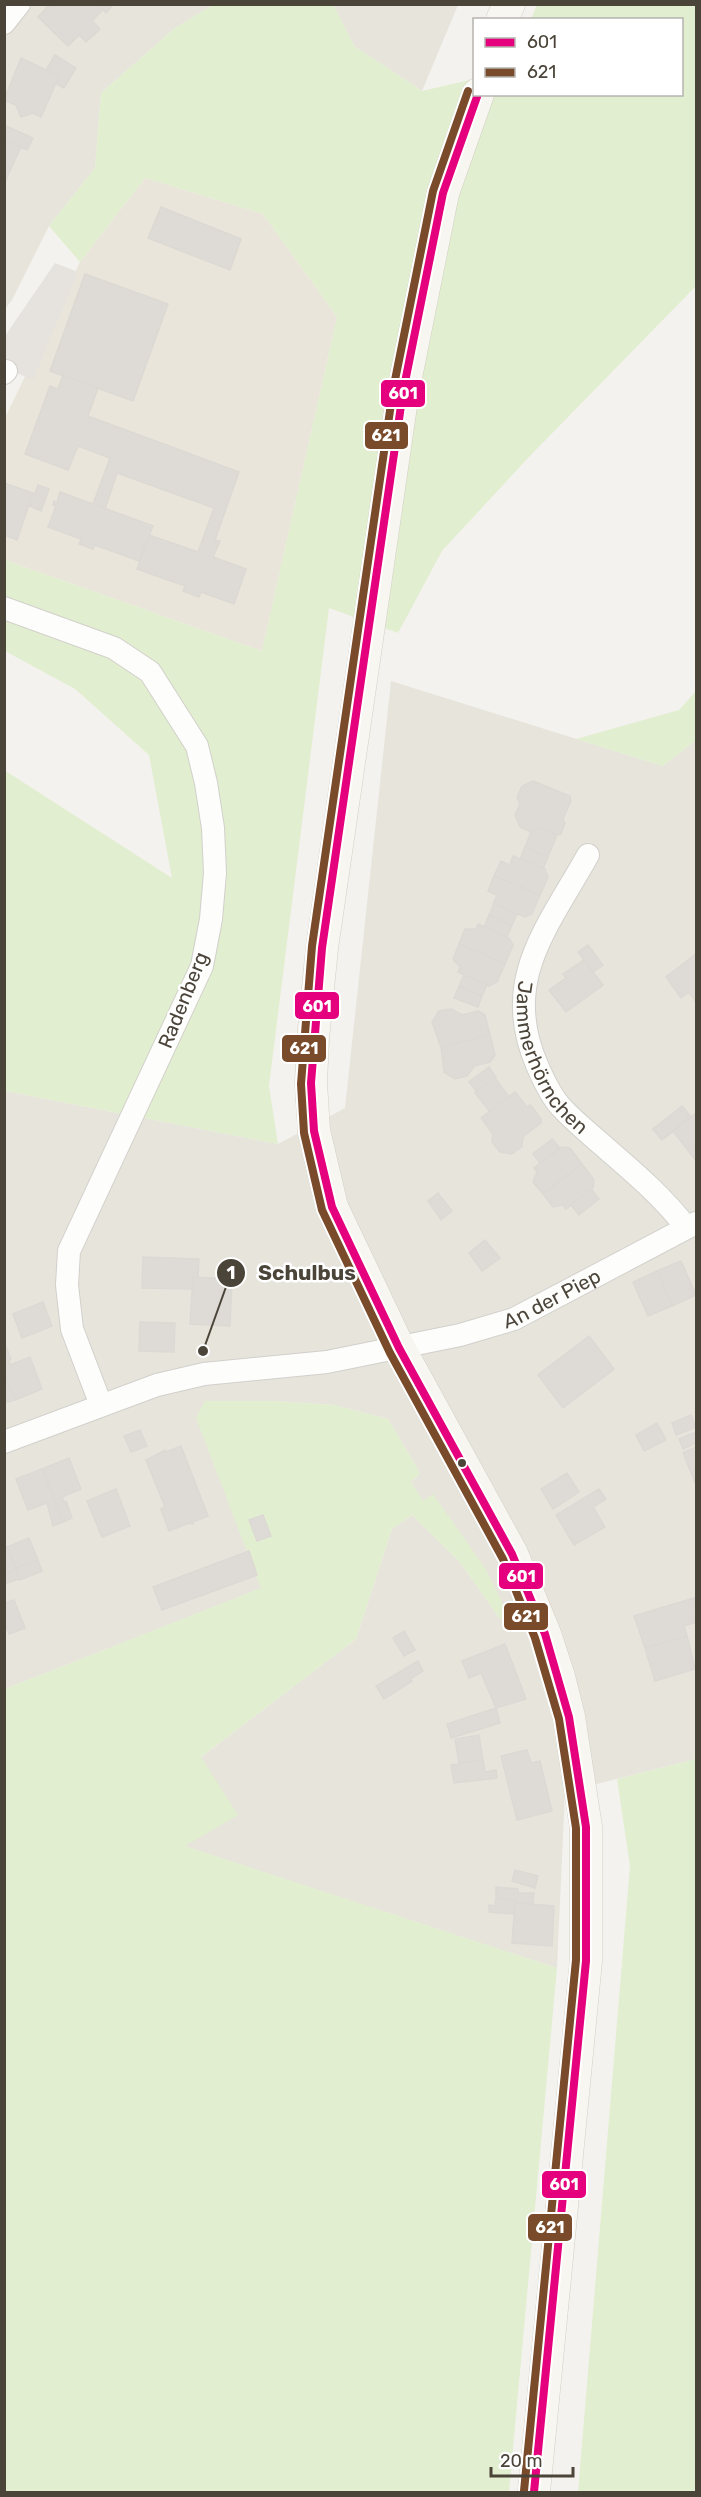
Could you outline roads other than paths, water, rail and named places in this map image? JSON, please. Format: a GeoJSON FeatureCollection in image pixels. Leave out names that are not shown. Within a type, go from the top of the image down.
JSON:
{"type":"FeatureCollection","features":[{"type":"Feature","properties":{"kind":"main road"},"geometry":{"type":"LineString","coordinates":[[503,18],[509,4]]}},
{"type":"Feature","properties":{"kind":"main road"},"geometry":{"type":"LineString","coordinates":[[477,96],[443,193],[402,392],[322,948],[311,1083],[314,1131],[332,1207],[399,1348],[512,1554],[545,1634],[569,1717],[586,1827],[586,1961],[534,2493]]}},
{"type":"Feature","properties":{"kind":"street"},"geometry":{"type":"LineString","coordinates":[[4,23],[19,4]]}},
{"type":"Feature","properties":{"kind":"street","name":"Radenberg"},"geometry":{"type":"LineString","coordinates":[[4,608],[114,648],[150,672],[197,746],[213,828],[215,873],[211,919],[202,966],[69,1251],[67,1285],[72,1329],[101,1406]]}},
{"type":"Feature","properties":{"kind":"street","name":"Jammerhörnchen"},"geometry":{"type":"LineString","coordinates":[[588,855],[534,950],[526,974],[522,1005],[525,1029],[544,1080],[560,1107],[691,1225]]}},
{"type":"Feature","properties":{"kind":"street","name":"An der Piep"},"geometry":{"type":"LineString","coordinates":[[4,1442],[157,1385],[204,1374],[327,1362],[460,1335],[514,1319],[691,1225]]}},
{"type":"Feature","properties":{"kind":"place","name":"Schulbus"},"geometry":{"type":"Point","coordinates":[203,1351]}}]}
